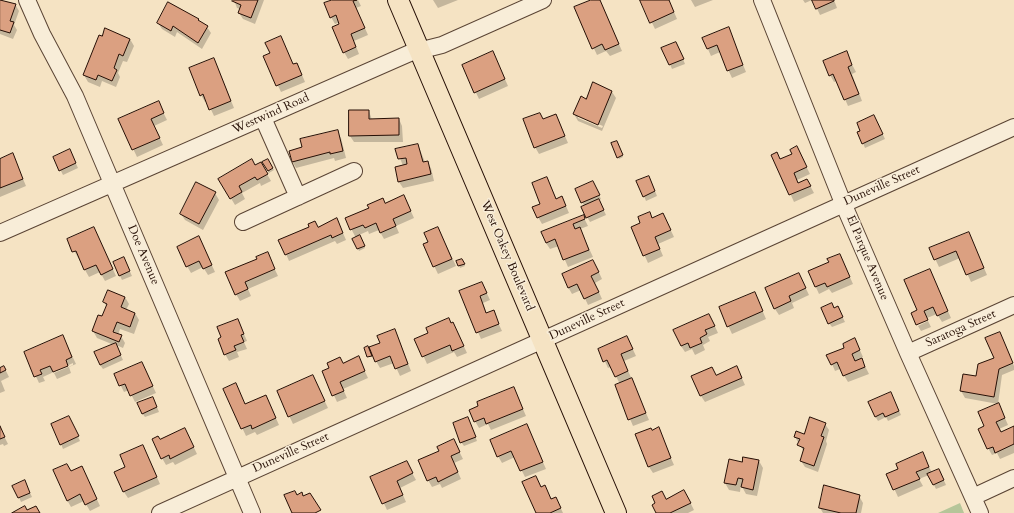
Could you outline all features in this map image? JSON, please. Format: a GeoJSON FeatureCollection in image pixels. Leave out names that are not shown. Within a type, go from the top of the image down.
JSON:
{"type":"FeatureCollection","features":[{"type":"Feature","properties":{"kind":"main road","name":"West Oakey Boulevard"},"geometry":{"type":"LineString","coordinates":[[398,0],[616,513]]}},
{"type":"Feature","properties":{"kind":"street","name":"Doe Avenue"},"geometry":{"type":"LineString","coordinates":[[27,0],[42,34],[75,96],[252,513]]}},
{"type":"Feature","properties":{"kind":"street","name":"Westwind Road"},"geometry":{"type":"LineString","coordinates":[[0,233],[420,50],[442,45],[543,0]]}},
{"type":"Feature","properties":{"kind":"street","name":"El Parque Avenue"},"geometry":{"type":"LineString","coordinates":[[762,0],[843,203],[980,513]]}},
{"type":"Feature","properties":{"kind":"street"},"geometry":{"type":"LineString","coordinates":[[263,118],[298,197]]}},
{"type":"Feature","properties":{"kind":"street","name":"Duneville Street"},"geometry":{"type":"LineString","coordinates":[[160,513],[1014,127]]}},
{"type":"Feature","properties":{"kind":"street"},"geometry":{"type":"LineString","coordinates":[[243,222],[354,171]]}},
{"type":"Feature","properties":{"kind":"street","name":"Saratoga Street"},"geometry":{"type":"LineString","coordinates":[[908,353],[1014,306]]}},
{"type":"Feature","properties":{"kind":"street"},"geometry":{"type":"LineString","coordinates":[[973,497],[1014,478]]}},
{"type":"Feature","properties":{"kind":"green space"},"geometry":{"type":"Polygon","coordinates":[[[960,503],[964,513],[938,513],[960,503]]]}},
{"type":"Feature","properties":{"kind":"building"},"geometry":{"type":"Polygon","coordinates":[[[0,0],[16,4],[10,21],[14,22],[10,33],[0,30],[0,0]]]}},
{"type":"Feature","properties":{"kind":"building"},"geometry":{"type":"Polygon","coordinates":[[[258,0],[251,18],[238,13],[241,5],[232,1],[258,0]]]}},
{"type":"Feature","properties":{"kind":"building"},"geometry":{"type":"Polygon","coordinates":[[[332,0],[357,0],[353,1],[365,28],[351,34],[356,47],[343,53],[332,27],[339,24],[336,15],[330,18],[324,3],[332,0]]]}},
{"type":"Feature","properties":{"kind":"building"},"geometry":{"type":"Polygon","coordinates":[[[591,0],[600,0],[619,44],[605,50],[602,44],[592,49],[574,7],[591,0]]]}},
{"type":"Feature","properties":{"kind":"building"},"geometry":{"type":"Polygon","coordinates":[[[640,0],[669,0],[674,12],[650,23],[640,0]]]}},
{"type":"Feature","properties":{"kind":"building"},"geometry":{"type":"Polygon","coordinates":[[[812,0],[834,0],[834,1],[816,9],[812,0]]]}},
{"type":"Feature","properties":{"kind":"building"},"geometry":{"type":"Polygon","coordinates":[[[168,2],[199,19],[198,20],[208,26],[198,43],[173,26],[171,31],[157,23],[168,2]]]}},
{"type":"Feature","properties":{"kind":"building"},"geometry":{"type":"Polygon","coordinates":[[[729,27],[743,65],[727,71],[717,45],[707,49],[702,38],[729,27]]]}},
{"type":"Feature","properties":{"kind":"building"},"geometry":{"type":"Polygon","coordinates":[[[105,28],[130,39],[123,56],[119,54],[114,68],[117,70],[112,81],[98,75],[96,80],[83,75],[99,35],[102,36],[105,28]]]}},
{"type":"Feature","properties":{"kind":"building"},"geometry":{"type":"Polygon","coordinates":[[[281,36],[293,64],[297,63],[302,75],[276,86],[263,56],[270,53],[265,43],[281,36]]]}},
{"type":"Feature","properties":{"kind":"building"},"geometry":{"type":"Polygon","coordinates":[[[676,42],[684,59],[669,65],[661,48],[676,42]]]}},
{"type":"Feature","properties":{"kind":"building"},"geometry":{"type":"Polygon","coordinates":[[[493,51],[505,79],[474,93],[462,65],[493,51]]]}},
{"type":"Feature","properties":{"kind":"building"},"geometry":{"type":"Polygon","coordinates":[[[847,51],[852,65],[848,67],[859,94],[844,100],[833,74],[829,76],[823,61],[847,51]]]}},
{"type":"Feature","properties":{"kind":"building"},"geometry":{"type":"Polygon","coordinates":[[[214,58],[231,101],[209,110],[203,94],[200,96],[189,68],[214,58]]]}},
{"type":"Feature","properties":{"kind":"building"},"geometry":{"type":"Polygon","coordinates":[[[593,82],[612,91],[598,125],[573,114],[581,96],[586,99],[593,82]]]}},
{"type":"Feature","properties":{"kind":"building"},"geometry":{"type":"Polygon","coordinates":[[[159,101],[164,113],[151,119],[160,138],[132,150],[118,119],[159,101]]]}},
{"type":"Feature","properties":{"kind":"building"},"geometry":{"type":"Polygon","coordinates":[[[349,110],[369,110],[369,119],[399,118],[399,135],[349,136],[349,110]]]}},
{"type":"Feature","properties":{"kind":"building"},"geometry":{"type":"Polygon","coordinates":[[[540,113],[543,119],[556,114],[565,136],[534,148],[523,119],[540,113]]]}},
{"type":"Feature","properties":{"kind":"building"},"geometry":{"type":"Polygon","coordinates":[[[874,115],[883,134],[862,144],[857,132],[860,131],[857,123],[874,115]]]}},
{"type":"Feature","properties":{"kind":"building"},"geometry":{"type":"Polygon","coordinates":[[[338,130],[343,151],[330,154],[330,152],[292,162],[289,151],[302,147],[300,139],[338,130]]]}},
{"type":"Feature","properties":{"kind":"building"},"geometry":{"type":"Polygon","coordinates":[[[617,141],[623,155],[617,158],[611,143],[617,141]]]}},
{"type":"Feature","properties":{"kind":"building"},"geometry":{"type":"Polygon","coordinates":[[[418,144],[423,162],[428,161],[431,174],[398,182],[395,167],[407,164],[406,158],[398,159],[395,149],[418,144]]]}},
{"type":"Feature","properties":{"kind":"building"},"geometry":{"type":"Polygon","coordinates":[[[797,146],[807,167],[794,173],[798,183],[807,179],[811,186],[789,195],[771,155],[777,152],[780,159],[792,154],[790,150],[797,146]]]}},
{"type":"Feature","properties":{"kind":"building"},"geometry":{"type":"Polygon","coordinates":[[[70,149],[76,163],[59,171],[53,157],[70,149]]]}},
{"type":"Feature","properties":{"kind":"building"},"geometry":{"type":"Polygon","coordinates":[[[13,153],[23,179],[0,188],[0,159],[13,153]]]}},
{"type":"Feature","properties":{"kind":"building"},"geometry":{"type":"Polygon","coordinates":[[[252,159],[255,165],[261,162],[268,174],[257,180],[255,177],[239,186],[242,192],[230,199],[218,179],[252,159]]]}},
{"type":"Feature","properties":{"kind":"building"},"geometry":{"type":"Polygon","coordinates":[[[268,159],[273,168],[268,171],[262,162],[268,159]]]}},
{"type":"Feature","properties":{"kind":"building"},"geometry":{"type":"Polygon","coordinates":[[[649,176],[655,191],[643,197],[636,181],[649,176]]]}},
{"type":"Feature","properties":{"kind":"building"},"geometry":{"type":"Polygon","coordinates":[[[547,177],[556,199],[562,196],[566,206],[537,218],[532,207],[540,204],[532,183],[547,177]]]}},
{"type":"Feature","properties":{"kind":"building"},"geometry":{"type":"Polygon","coordinates":[[[593,181],[600,195],[581,203],[575,189],[593,181]]]}},
{"type":"Feature","properties":{"kind":"building"},"geometry":{"type":"Polygon","coordinates":[[[196,182],[216,192],[199,224],[180,214],[196,182]]]}},
{"type":"Feature","properties":{"kind":"building"},"geometry":{"type":"Polygon","coordinates":[[[404,195],[411,211],[393,219],[396,226],[380,233],[376,223],[365,228],[363,225],[350,230],[345,218],[369,208],[367,205],[383,198],[385,203],[404,195]]]}},
{"type":"Feature","properties":{"kind":"building"},"geometry":{"type":"Polygon","coordinates":[[[599,199],[604,210],[586,218],[581,207],[599,199]]]}},
{"type":"Feature","properties":{"kind":"building"},"geometry":{"type":"Polygon","coordinates":[[[650,212],[652,218],[663,213],[671,230],[655,237],[660,249],[643,256],[631,227],[640,223],[638,217],[650,212]]]}},
{"type":"Feature","properties":{"kind":"building"},"geometry":{"type":"Polygon","coordinates":[[[584,215],[585,219],[573,224],[575,229],[580,227],[589,250],[563,260],[555,239],[546,243],[541,232],[584,215]]]}},
{"type":"Feature","properties":{"kind":"building"},"geometry":{"type":"Polygon","coordinates":[[[337,218],[343,233],[332,238],[331,235],[285,255],[278,240],[309,227],[308,224],[315,221],[318,227],[337,218]]]}},
{"type":"Feature","properties":{"kind":"building"},"geometry":{"type":"Polygon","coordinates":[[[94,227],[113,269],[101,275],[96,265],[84,270],[76,251],[72,252],[67,239],[94,227]]]}},
{"type":"Feature","properties":{"kind":"building"},"geometry":{"type":"Polygon","coordinates":[[[438,227],[452,259],[433,267],[423,244],[428,242],[424,233],[438,227]]]}},
{"type":"Feature","properties":{"kind":"building"},"geometry":{"type":"Polygon","coordinates":[[[969,232],[984,268],[966,275],[956,251],[934,260],[929,248],[969,232]]]}},
{"type":"Feature","properties":{"kind":"building"},"geometry":{"type":"Polygon","coordinates":[[[360,235],[365,246],[357,249],[352,239],[360,235]]]}},
{"type":"Feature","properties":{"kind":"building"},"geometry":{"type":"Polygon","coordinates":[[[199,236],[212,265],[203,269],[199,261],[186,267],[177,247],[199,236]]]}},
{"type":"Feature","properties":{"kind":"building"},"geometry":{"type":"Polygon","coordinates":[[[268,252],[275,269],[245,282],[248,289],[235,295],[225,272],[257,259],[256,257],[268,252]]]}},
{"type":"Feature","properties":{"kind":"building"},"geometry":{"type":"Polygon","coordinates":[[[840,254],[850,277],[827,287],[825,283],[815,287],[808,271],[829,262],[827,259],[840,254]]]}},
{"type":"Feature","properties":{"kind":"building"},"geometry":{"type":"Polygon","coordinates":[[[124,257],[130,271],[119,276],[113,262],[124,257]]]}},
{"type":"Feature","properties":{"kind":"building"},"geometry":{"type":"Polygon","coordinates":[[[462,259],[465,264],[458,266],[456,261],[462,259]]]}},
{"type":"Feature","properties":{"kind":"building"},"geometry":{"type":"Polygon","coordinates":[[[593,260],[599,272],[591,276],[599,292],[584,299],[577,284],[568,288],[562,274],[593,260]]]}},
{"type":"Feature","properties":{"kind":"building"},"geometry":{"type":"Polygon","coordinates":[[[930,269],[948,311],[937,316],[933,307],[924,311],[928,320],[916,325],[911,313],[917,310],[904,280],[930,269]]]}},
{"type":"Feature","properties":{"kind":"building"},"geometry":{"type":"Polygon","coordinates":[[[799,273],[806,288],[789,296],[791,301],[774,309],[765,288],[799,273]]]}},
{"type":"Feature","properties":{"kind":"building"},"geometry":{"type":"Polygon","coordinates":[[[482,282],[487,293],[480,296],[486,313],[494,310],[499,324],[476,333],[459,291],[482,282]]]}},
{"type":"Feature","properties":{"kind":"building"},"geometry":{"type":"Polygon","coordinates":[[[108,290],[125,297],[121,307],[135,313],[130,327],[117,322],[113,332],[122,335],[119,342],[92,331],[98,315],[102,316],[107,304],[103,302],[108,290]]]}},
{"type":"Feature","properties":{"kind":"building"},"geometry":{"type":"Polygon","coordinates":[[[755,292],[763,311],[727,327],[719,307],[755,292]]]}},
{"type":"Feature","properties":{"kind":"building"},"geometry":{"type":"Polygon","coordinates":[[[832,303],[834,308],[838,306],[843,317],[828,324],[821,308],[832,303]]]}},
{"type":"Feature","properties":{"kind":"building"},"geometry":{"type":"Polygon","coordinates":[[[709,314],[715,326],[705,330],[707,334],[700,338],[702,343],[690,348],[688,343],[681,346],[673,330],[709,314]]]}},
{"type":"Feature","properties":{"kind":"building"},"geometry":{"type":"Polygon","coordinates":[[[449,318],[451,323],[453,322],[464,346],[452,351],[450,345],[422,357],[414,339],[428,333],[426,328],[449,318]]]}},
{"type":"Feature","properties":{"kind":"building"},"geometry":{"type":"Polygon","coordinates":[[[238,319],[244,334],[241,335],[244,342],[234,346],[236,350],[224,355],[218,339],[221,337],[217,327],[238,319]]]}},
{"type":"Feature","properties":{"kind":"building"},"geometry":{"type":"Polygon","coordinates":[[[395,329],[408,364],[395,369],[390,356],[375,362],[369,347],[380,343],[377,336],[395,329]]]}},
{"type":"Feature","properties":{"kind":"building"},"geometry":{"type":"Polygon","coordinates":[[[1000,332],[1013,363],[999,369],[994,397],[960,391],[963,374],[976,376],[978,364],[994,358],[985,338],[1000,332]]]}},
{"type":"Feature","properties":{"kind":"building"},"geometry":{"type":"Polygon","coordinates":[[[63,335],[72,357],[66,360],[68,366],[53,372],[50,366],[40,370],[42,374],[34,377],[24,352],[63,335]]]}},
{"type":"Feature","properties":{"kind":"building"},"geometry":{"type":"Polygon","coordinates":[[[627,336],[633,349],[621,354],[628,371],[615,377],[607,360],[603,362],[598,349],[627,336]]]}},
{"type":"Feature","properties":{"kind":"building"},"geometry":{"type":"Polygon","coordinates":[[[855,338],[860,350],[852,354],[855,361],[862,358],[865,367],[843,376],[837,362],[831,365],[826,355],[844,348],[843,344],[855,338]]]}},
{"type":"Feature","properties":{"kind":"building"},"geometry":{"type":"Polygon","coordinates":[[[116,343],[121,355],[100,365],[94,352],[116,343]]]}},
{"type":"Feature","properties":{"kind":"building"},"geometry":{"type":"Polygon","coordinates":[[[368,346],[372,356],[367,357],[364,348],[368,346]]]}},
{"type":"Feature","properties":{"kind":"building"},"geometry":{"type":"Polygon","coordinates":[[[359,356],[365,371],[340,382],[344,391],[332,396],[322,371],[329,368],[327,363],[340,357],[343,363],[359,356]]]}},
{"type":"Feature","properties":{"kind":"building"},"geometry":{"type":"Polygon","coordinates":[[[142,362],[153,386],[130,396],[125,384],[119,386],[114,374],[142,362]]]}},
{"type":"Feature","properties":{"kind":"building"},"geometry":{"type":"Polygon","coordinates":[[[4,366],[6,370],[0,373],[0,368],[4,366]]]}},
{"type":"Feature","properties":{"kind":"building"},"geometry":{"type":"Polygon","coordinates":[[[737,366],[742,378],[700,396],[691,376],[712,367],[716,375],[737,366]]]}},
{"type":"Feature","properties":{"kind":"building"},"geometry":{"type":"Polygon","coordinates":[[[313,375],[325,401],[288,417],[277,391],[313,375]]]}},
{"type":"Feature","properties":{"kind":"building"},"geometry":{"type":"Polygon","coordinates":[[[632,378],[646,413],[628,420],[615,385],[632,378]]]}},
{"type":"Feature","properties":{"kind":"building"},"geometry":{"type":"Polygon","coordinates":[[[236,383],[245,404],[266,395],[276,418],[252,429],[251,425],[241,429],[223,389],[236,383]]]}},
{"type":"Feature","properties":{"kind":"building"},"geometry":{"type":"Polygon","coordinates":[[[514,387],[523,409],[486,424],[484,418],[474,422],[469,410],[478,406],[477,402],[514,387]]]}},
{"type":"Feature","properties":{"kind":"building"},"geometry":{"type":"Polygon","coordinates":[[[891,392],[899,411],[885,417],[883,413],[875,417],[868,402],[891,392]]]}},
{"type":"Feature","properties":{"kind":"building"},"geometry":{"type":"Polygon","coordinates":[[[153,397],[157,407],[142,414],[137,403],[153,397]]]}},
{"type":"Feature","properties":{"kind":"building"},"geometry":{"type":"Polygon","coordinates":[[[999,403],[1005,418],[996,422],[1001,432],[1014,426],[1014,444],[995,453],[993,447],[987,449],[978,429],[984,426],[978,412],[999,403]]]}},
{"type":"Feature","properties":{"kind":"building"},"geometry":{"type":"Polygon","coordinates":[[[69,416],[79,436],[60,445],[51,424],[69,416]]]}},
{"type":"Feature","properties":{"kind":"building"},"geometry":{"type":"Polygon","coordinates":[[[468,417],[476,437],[460,443],[453,423],[468,417]]]}},
{"type":"Feature","properties":{"kind":"building"},"geometry":{"type":"Polygon","coordinates":[[[810,417],[826,423],[821,436],[824,437],[814,466],[800,461],[804,448],[797,445],[800,439],[794,437],[796,431],[804,434],[810,417]]]}},
{"type":"Feature","properties":{"kind":"building"},"geometry":{"type":"Polygon","coordinates":[[[527,424],[543,462],[520,471],[511,451],[497,457],[490,440],[527,424]]]}},
{"type":"Feature","properties":{"kind":"building"},"geometry":{"type":"Polygon","coordinates":[[[0,426],[5,437],[0,439],[0,426]]]}},
{"type":"Feature","properties":{"kind":"building"},"geometry":{"type":"Polygon","coordinates":[[[659,427],[671,458],[648,467],[635,434],[651,428],[652,430],[659,427]]]}},
{"type":"Feature","properties":{"kind":"building"},"geometry":{"type":"Polygon","coordinates":[[[185,428],[194,447],[170,459],[169,455],[161,459],[152,439],[158,436],[160,439],[185,428]]]}},
{"type":"Feature","properties":{"kind":"building"},"geometry":{"type":"Polygon","coordinates":[[[454,439],[460,452],[451,456],[458,472],[438,482],[436,477],[427,481],[418,460],[439,451],[437,447],[454,439]]]}},
{"type":"Feature","properties":{"kind":"building"},"geometry":{"type":"Polygon","coordinates":[[[143,445],[157,477],[123,492],[114,472],[125,467],[120,455],[143,445]]]}},
{"type":"Feature","properties":{"kind":"building"},"geometry":{"type":"Polygon","coordinates":[[[923,452],[929,467],[916,472],[920,479],[893,490],[886,474],[898,469],[896,464],[923,452]]]}},
{"type":"Feature","properties":{"kind":"building"},"geometry":{"type":"Polygon","coordinates":[[[743,457],[759,460],[753,490],[741,487],[743,479],[738,478],[736,485],[724,483],[729,459],[742,462],[743,457]]]}},
{"type":"Feature","properties":{"kind":"building"},"geometry":{"type":"Polygon","coordinates":[[[407,461],[413,473],[397,481],[403,495],[382,504],[370,477],[407,461]]]}},
{"type":"Feature","properties":{"kind":"building"},"geometry":{"type":"Polygon","coordinates":[[[67,464],[71,471],[82,466],[97,499],[85,505],[80,494],[67,501],[53,470],[67,464]]]}},
{"type":"Feature","properties":{"kind":"building"},"geometry":{"type":"Polygon","coordinates":[[[939,469],[944,480],[933,485],[927,474],[939,469]]]}},
{"type":"Feature","properties":{"kind":"building"},"geometry":{"type":"Polygon","coordinates":[[[536,476],[541,487],[545,485],[551,499],[556,497],[561,508],[550,513],[536,513],[522,482],[536,476]]]}},
{"type":"Feature","properties":{"kind":"building"},"geometry":{"type":"Polygon","coordinates":[[[25,480],[30,493],[18,498],[12,486],[25,480]]]}},
{"type":"Feature","properties":{"kind":"building"},"geometry":{"type":"Polygon","coordinates":[[[824,485],[860,495],[856,513],[841,513],[819,508],[824,485]]]}},
{"type":"Feature","properties":{"kind":"building"},"geometry":{"type":"Polygon","coordinates":[[[684,490],[691,503],[670,513],[656,513],[652,505],[655,503],[652,496],[662,491],[666,499],[684,490]]]}},
{"type":"Feature","properties":{"kind":"building"},"geometry":{"type":"Polygon","coordinates":[[[295,491],[297,495],[302,492],[303,496],[310,493],[321,510],[315,513],[292,513],[284,495],[295,491]]]}},
{"type":"Feature","properties":{"kind":"building"},"geometry":{"type":"Polygon","coordinates":[[[25,506],[27,510],[36,506],[40,513],[12,513],[25,506]]]}}]}
